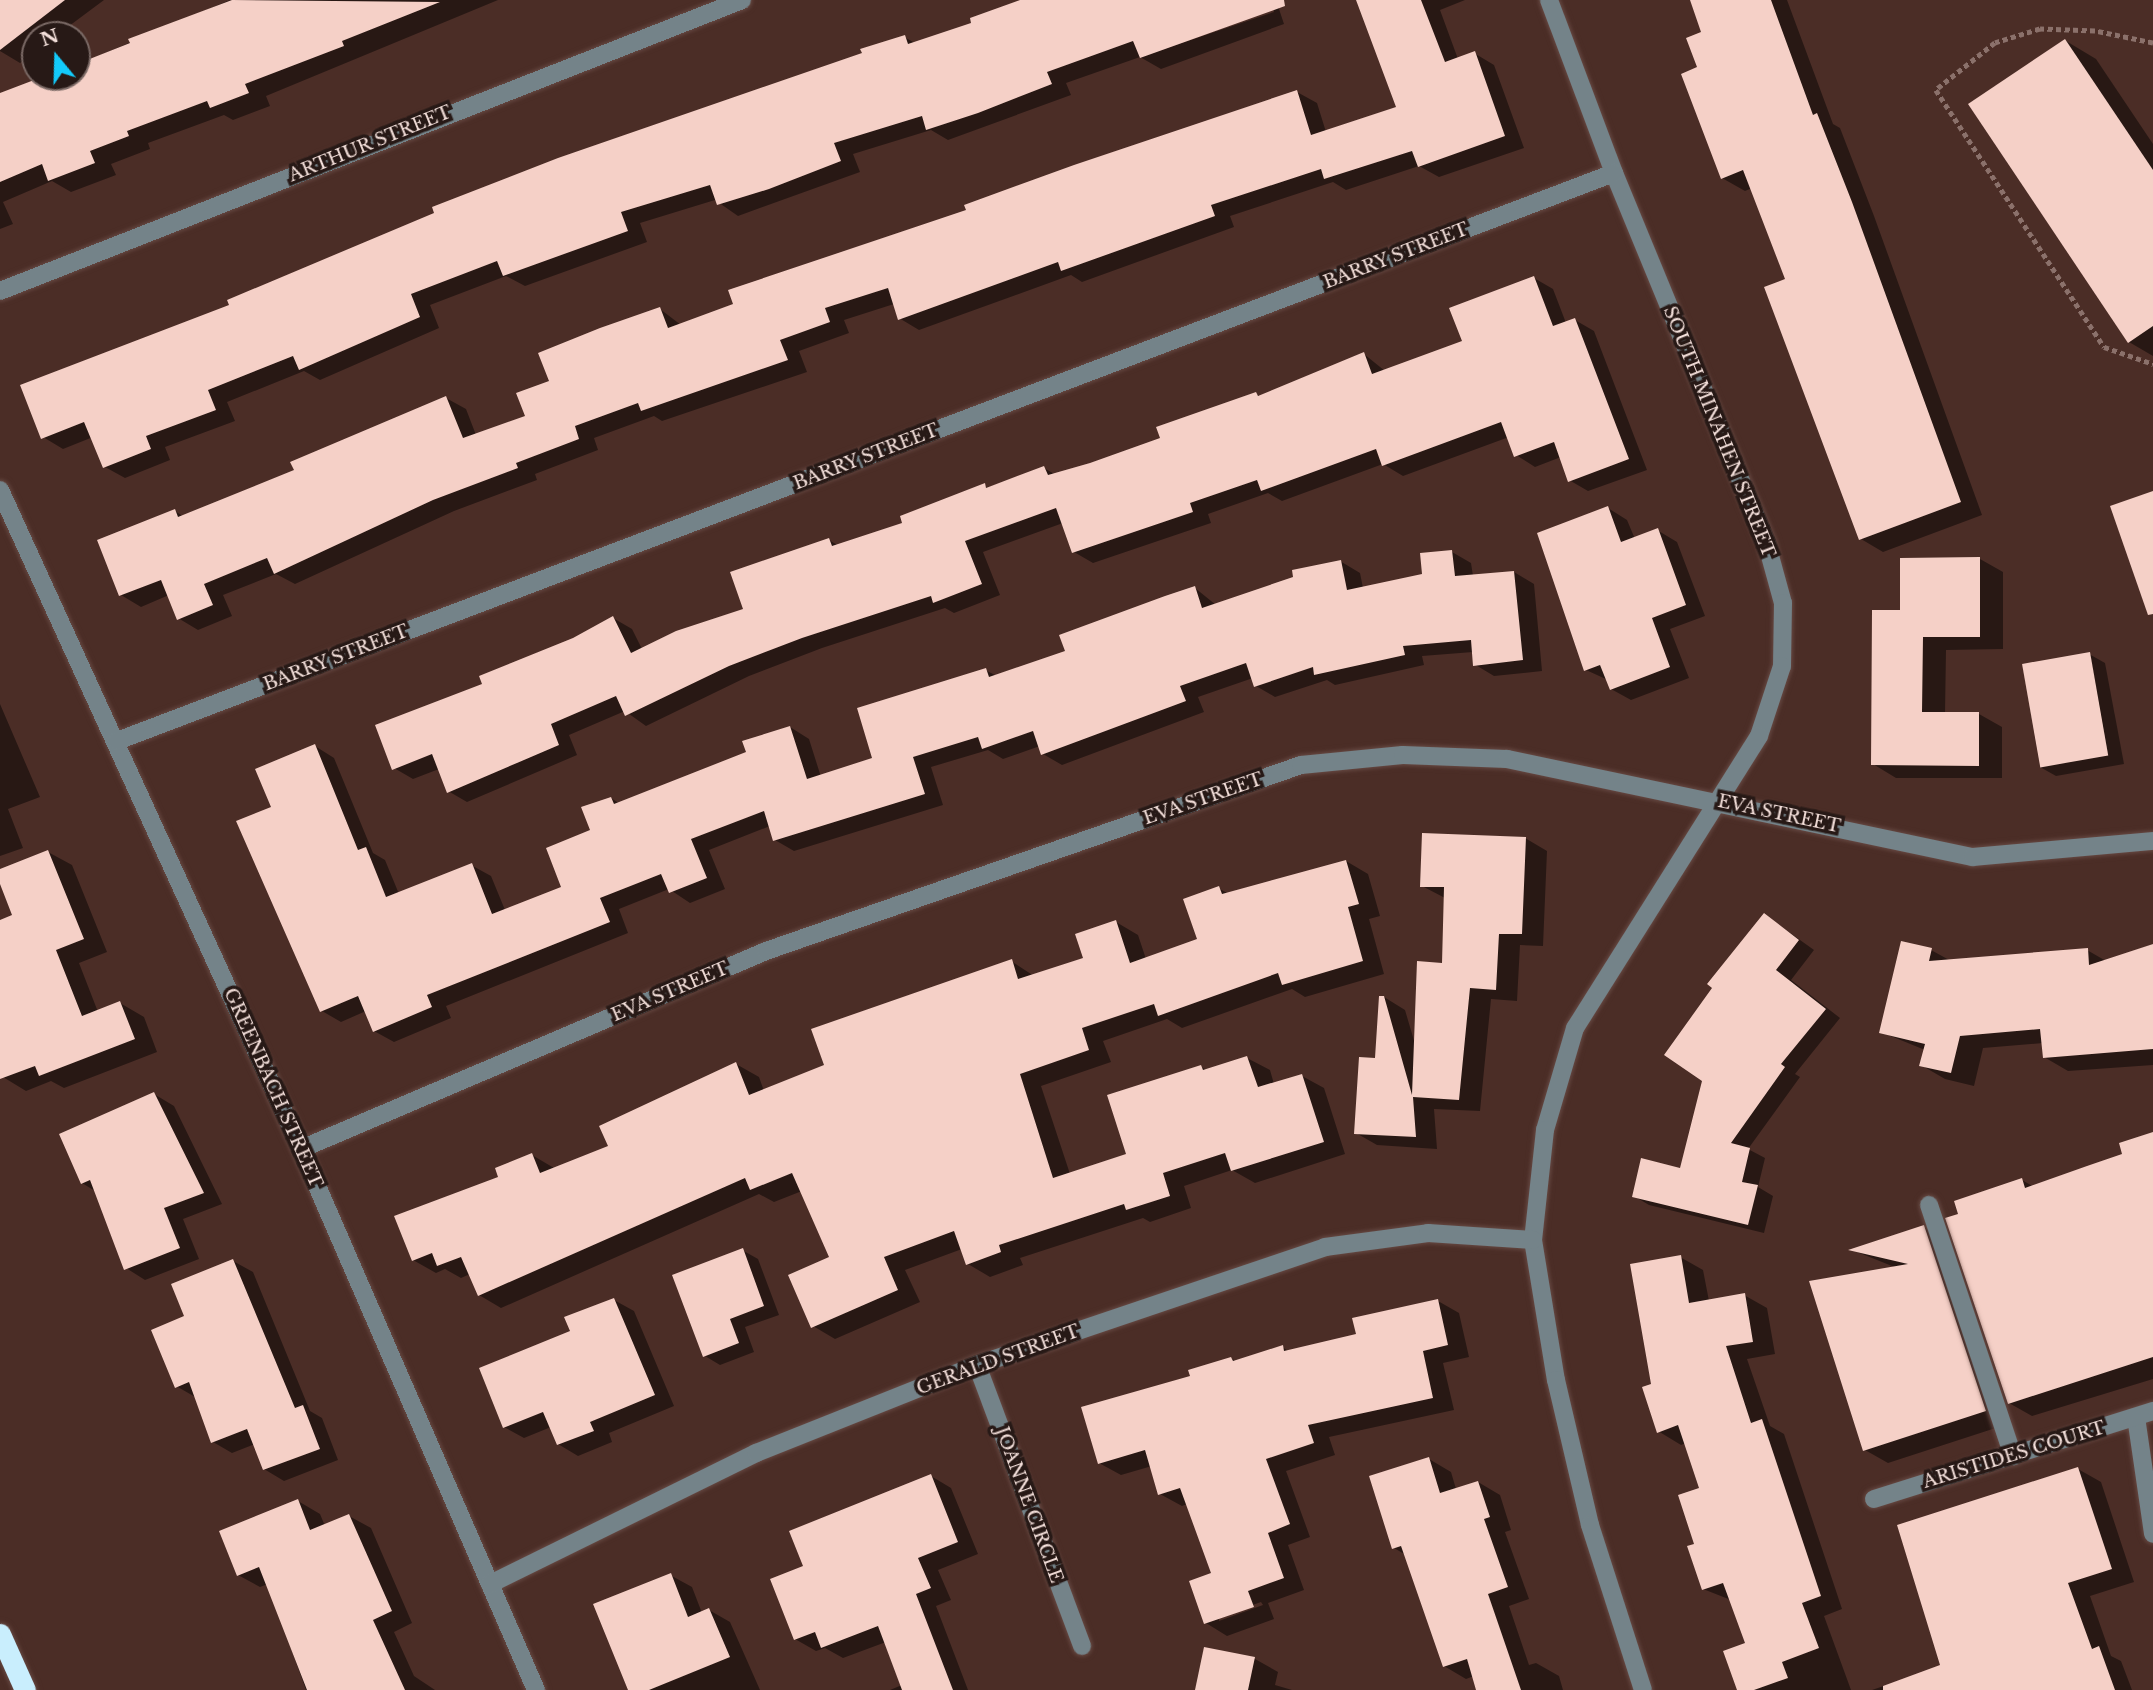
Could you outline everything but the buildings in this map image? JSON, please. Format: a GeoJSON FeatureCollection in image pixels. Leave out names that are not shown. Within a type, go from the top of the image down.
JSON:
{"type":"FeatureCollection","features":[{"type":"Feature","properties":{"kind":"highway"},"geometry":{"type":"LineString","coordinates":[[0,1634],[25,1690]]}},
{"type":"Feature","properties":{"kind":"street","name":"ARTHUR STREET"},"geometry":{"type":"LineString","coordinates":[[0,291],[742,0]]}},
{"type":"Feature","properties":{"kind":"street","name":"SOUTH MINAHEN STREET"},"geometry":{"type":"LineString","coordinates":[[1549,0],[1614,173],[1767,545],[1783,603],[1782,666],[1759,736],[1575,1028],[1545,1129],[1533,1240],[1556,1380],[1590,1525],[1643,1690]]}},
{"type":"Feature","properties":{"kind":"street","name":"BARRY STREET"},"geometry":{"type":"LineString","coordinates":[[117,741],[1614,173]]}},
{"type":"Feature","properties":{"kind":"street","name":"GREENBACH STREET"},"geometry":{"type":"LineString","coordinates":[[0,490],[117,741],[301,1149],[536,1690]]}},
{"type":"Feature","properties":{"kind":"street","name":"EVA STREET"},"geometry":{"type":"LineString","coordinates":[[301,1149],[766,951],[1301,765],[1404,755],[1507,759],[1721,800],[1973,857],[2153,841]]}},
{"type":"Feature","properties":{"kind":"street"},"geometry":{"type":"LineString","coordinates":[[1929,1205],[2013,1456]]}},
{"type":"Feature","properties":{"kind":"street","name":"GERALD STREET"},"geometry":{"type":"LineString","coordinates":[[490,1584],[756,1453],[977,1365],[1325,1247],[1428,1233],[1533,1240]]}},
{"type":"Feature","properties":{"kind":"street","name":"JOANNE CIRCLE"},"geometry":{"type":"LineString","coordinates":[[977,1365],[1082,1646]]}},
{"type":"Feature","properties":{"kind":"street"},"geometry":{"type":"LineString","coordinates":[[2144,1414],[2153,1534]]}},
{"type":"Feature","properties":{"kind":"street","name":"ARISTIDES COURT"},"geometry":{"type":"LineString","coordinates":[[1874,1499],[2144,1414]]}},
{"type":"Feature","properties":{"kind":"path"},"geometry":{"type":"LineString","coordinates":[[2153,43],[2095,31],[2040,29],[1995,43],[1936,90],[2104,347],[2153,364]]}}]}
